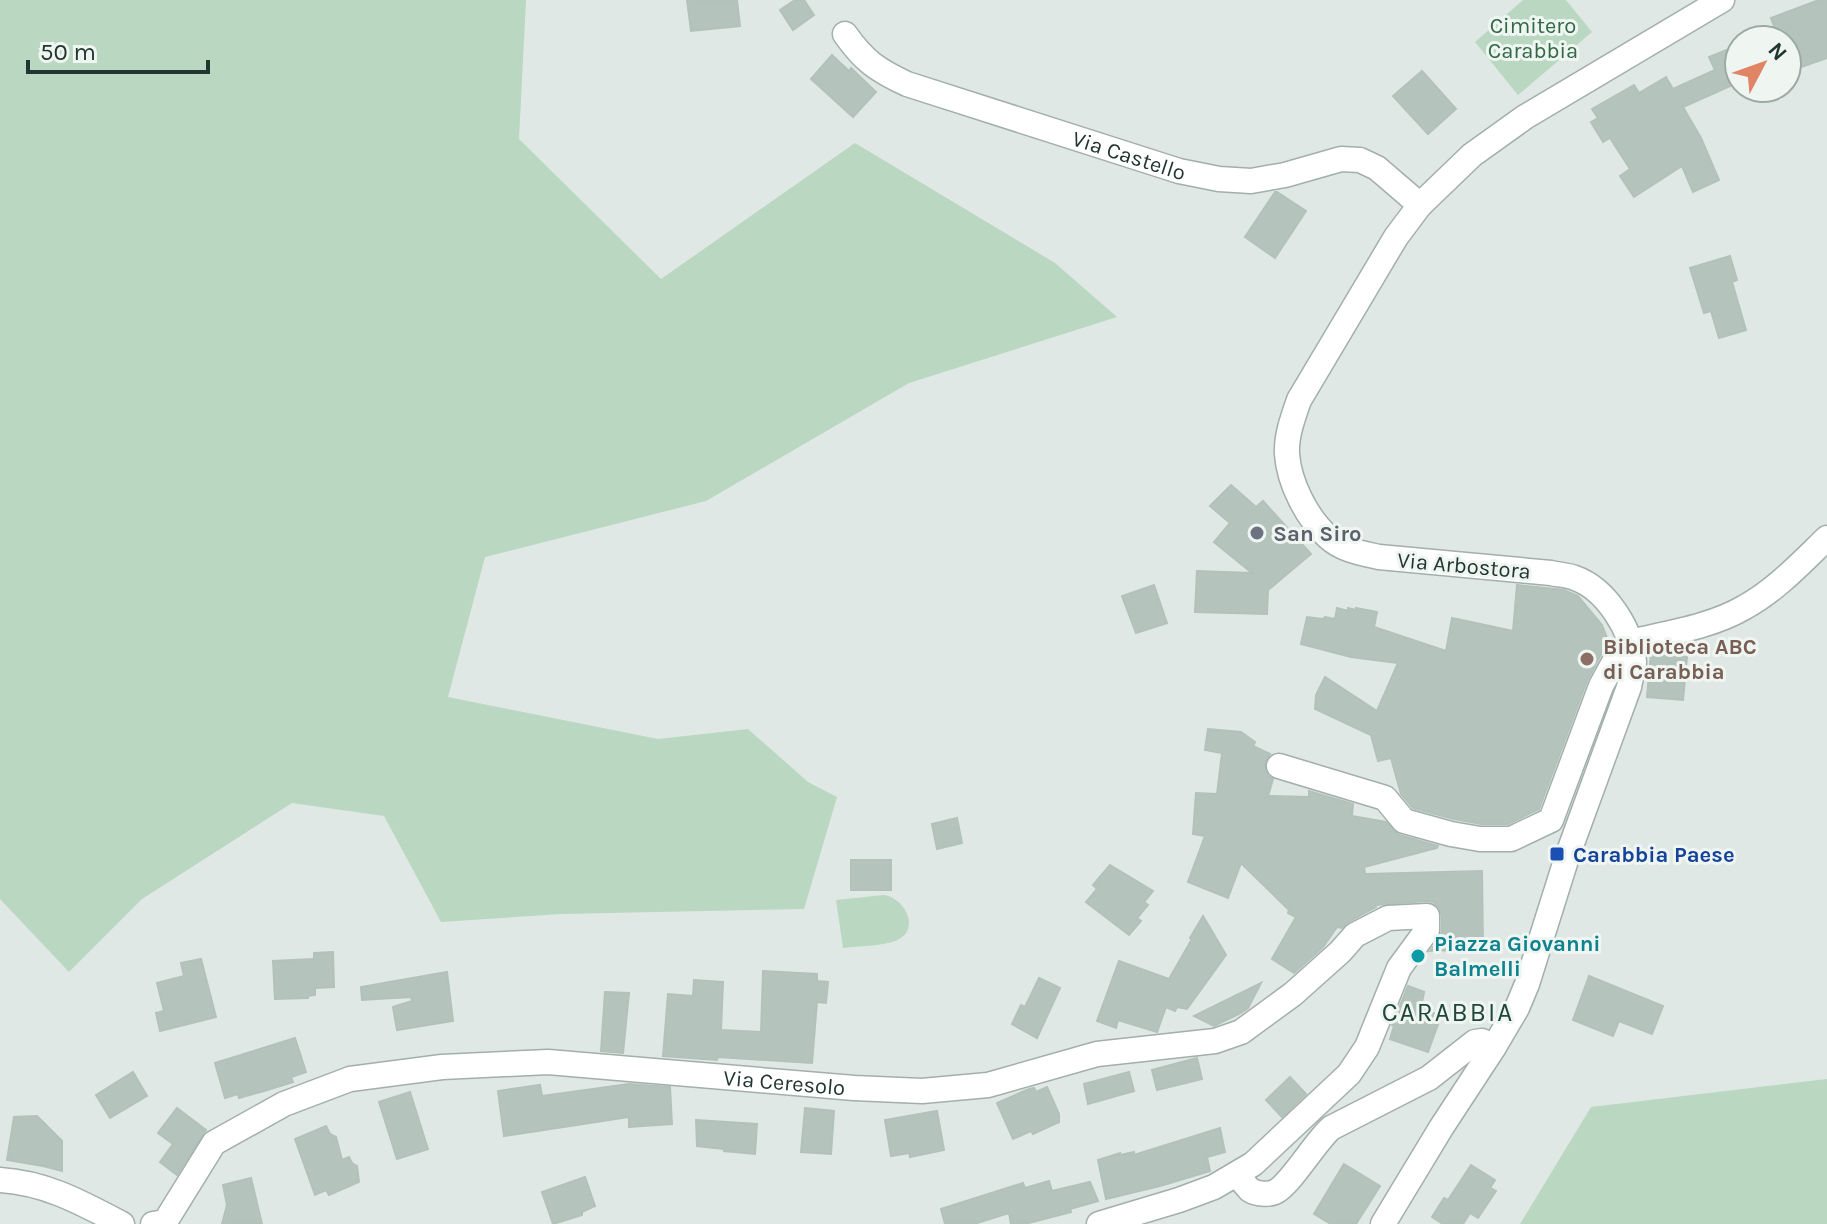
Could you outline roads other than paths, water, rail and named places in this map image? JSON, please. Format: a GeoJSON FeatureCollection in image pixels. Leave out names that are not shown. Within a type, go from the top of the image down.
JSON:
{"type":"FeatureCollection","features":[{"type":"Feature","properties":{"kind":"street","name":"Via Arbostora"},"geometry":{"type":"LineString","coordinates":[[1383,1224],[1517,1008],[1634,665],[1623,623],[1596,591],[1577,579],[1551,573],[1379,557],[1352,551],[1329,538],[1298,493],[1287,452],[1290,426],[1299,400],[1396,237],[1420,205],[1472,155],[1525,117],[1722,0]]}},
{"type":"Feature","properties":{"kind":"street","name":"Via Castello"},"geometry":{"type":"LineString","coordinates":[[845,34],[860,54],[881,71],[907,84],[1179,171],[1219,179],[1251,181],[1341,159],[1360,160],[1377,168],[1420,205]]}},
{"type":"Feature","properties":{"kind":"street"},"geometry":{"type":"LineString","coordinates":[[1279,766],[1385,798],[1404,821],[1480,839],[1511,839],[1551,820],[1601,686],[1620,651],[1630,642],[1717,620],[1745,608],[1790,573],[1827,538]]}},
{"type":"Feature","properties":{"kind":"street","name":"Via Ceresolo"},"geometry":{"type":"LineString","coordinates":[[153,1224],[165,1222],[214,1143],[284,1104],[350,1079],[442,1067],[548,1062],[854,1088],[922,1091],[988,1085],[1097,1054],[1215,1041],[1241,1032],[1293,994],[1355,935],[1388,918],[1427,916],[1427,930],[1393,978],[1367,1047],[1349,1074],[1253,1164],[1237,1175]]}},
{"type":"Feature","properties":{"kind":"street"},"geometry":{"type":"LineString","coordinates":[[1099,1224],[1179,1200],[1237,1175],[1250,1190],[1261,1194],[1275,1192],[1331,1128],[1429,1078],[1475,1042],[1482,1041],[1494,1047]]}},
{"type":"Feature","properties":{"kind":"street"},"geometry":{"type":"LineString","coordinates":[[0,1180],[45,1187],[122,1224]]}},
{"type":"Feature","properties":{"kind":"place","name":"San Siro"},"geometry":{"type":"Point","coordinates":[1257,533]}},
{"type":"Feature","properties":{"kind":"place","name":"Biblioteca ABC di Carabbia"},"geometry":{"type":"Point","coordinates":[1587,659]}},
{"type":"Feature","properties":{"kind":"place","name":"Carabbia Paese"},"geometry":{"type":"Point","coordinates":[1557,854]}},
{"type":"Feature","properties":{"kind":"place","name":"Piazza Giovanni Balmelli"},"geometry":{"type":"Point","coordinates":[1418,956]}},
{"type":"Feature","properties":{"kind":"district","name":"CARABBIA"},"geometry":{"type":"Point","coordinates":[1448,1012]}},
{"type":"Feature","properties":{"kind":"park label","name":"Cimitero Carabbia"},"geometry":{"type":"Point","coordinates":[1533,38]}}]}
